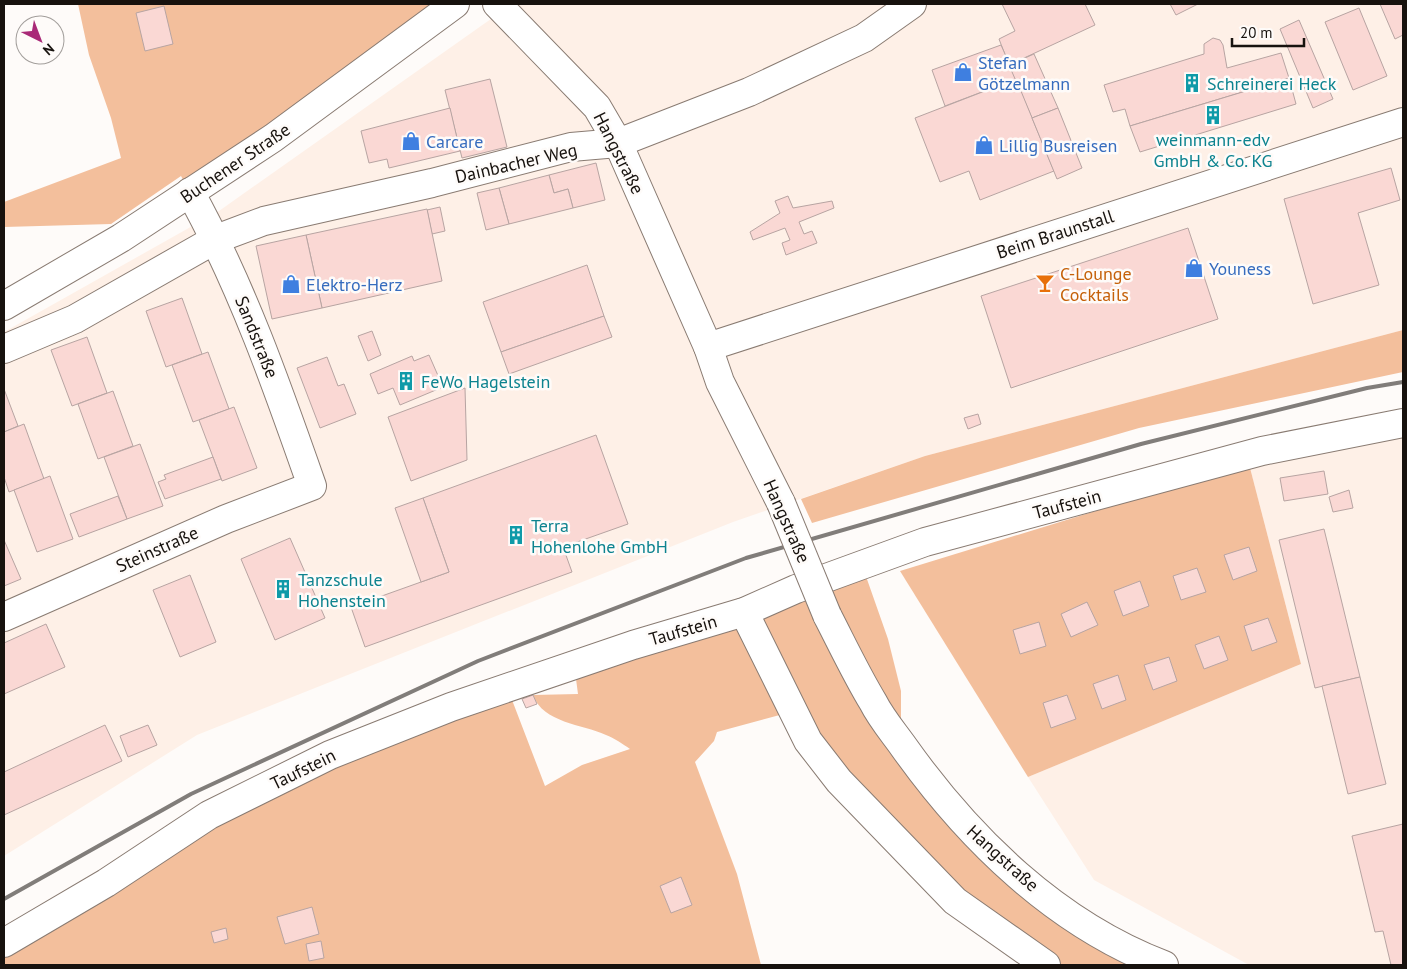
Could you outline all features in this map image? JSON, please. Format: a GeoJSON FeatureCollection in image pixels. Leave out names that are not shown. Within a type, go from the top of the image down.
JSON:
{"type":"FeatureCollection","features":[{"type":"Feature","properties":{"kind":"street","name":"Buchener Straße"},"geometry":{"type":"LineString","coordinates":[[4,306],[121,238],[273,138],[455,4]]}},
{"type":"Feature","properties":{"kind":"street","name":"Hangstraße"},"geometry":{"type":"LineString","coordinates":[[497,4],[597,107],[618,143],[708,347],[720,382],[781,503],[828,615],[873,704],[929,783],[995,855],[1071,916],[1127,951],[1164,965]]}},
{"type":"Feature","properties":{"kind":"street","name":"Dainbacher Weg"},"geometry":{"type":"LineString","coordinates":[[216,239],[264,221],[432,183],[571,147],[618,143],[748,92],[864,38],[912,4]]}},
{"type":"Feature","properties":{"kind":"street","name":"Beim Braunstall"},"geometry":{"type":"LineString","coordinates":[[708,347],[1403,122]]}},
{"type":"Feature","properties":{"kind":"street","name":"Sandstraße"},"geometry":{"type":"LineString","coordinates":[[190,192],[216,239],[266,355],[312,486]]}},
{"type":"Feature","properties":{"kind":"street"},"geometry":{"type":"LineString","coordinates":[[4,349],[74,319],[216,239]]}},
{"type":"Feature","properties":{"kind":"street","name":"Taufstein"},"geometry":{"type":"LineString","coordinates":[[4,943],[106,883],[209,815],[330,755],[507,687],[633,645],[744,612],[796,589],[925,542],[1262,451],[1403,423]]}},
{"type":"Feature","properties":{"kind":"street","name":"Steinstraße"},"geometry":{"type":"LineString","coordinates":[[4,617],[226,519],[312,486]]}},
{"type":"Feature","properties":{"kind":"street"},"geometry":{"type":"LineString","coordinates":[[744,612],[800,727],[808,741],[839,781],[955,901],[1046,965]]}},
{"type":"Feature","properties":{"kind":"shaded area"},"geometry":{"type":"Polygon","coordinates":[[[78,4],[455,4],[190,192],[181,176],[111,224],[4,227],[4,202],[121,158],[111,118],[89,55],[78,4]]]}},
{"type":"Feature","properties":{"kind":"shaded area"},"geometry":{"type":"Polygon","coordinates":[[[512,4],[1403,4],[1403,330],[925,456],[733,522],[197,735],[4,856],[4,332],[219,211],[512,4]]]}},
{"type":"Feature","properties":{"kind":"shaded area"},"geometry":{"type":"Polygon","coordinates":[[[1403,330],[1403,372],[1139,428],[812,523],[801,499],[925,456],[1403,330]]]}},
{"type":"Feature","properties":{"kind":"shaded area"},"geometry":{"type":"Polygon","coordinates":[[[1403,430],[1403,965],[1249,965],[1094,880],[1028,777],[1301,664],[1249,464],[1403,430]]]}},
{"type":"Feature","properties":{"kind":"shaded area"},"geometry":{"type":"Polygon","coordinates":[[[1249,464],[1301,664],[1028,777],[900,571],[1249,464]]]}},
{"type":"Feature","properties":{"kind":"shaded area"},"geometry":{"type":"Polygon","coordinates":[[[862,565],[888,639],[901,691],[901,742],[995,855],[1164,965],[1046,965],[1014,944],[791,712],[717,732],[714,741],[695,762],[737,874],[761,965],[4,965],[4,943],[209,815],[507,687],[545,786],[582,765],[630,749],[609,736],[564,721],[545,712],[533,695],[578,694],[574,664],[862,565]]]}},
{"type":"Feature","properties":{"kind":"building"},"geometry":{"type":"Polygon","coordinates":[[[1002,4],[1085,4],[1095,25],[1009,65],[999,39],[1015,31],[1002,4]]]}},
{"type":"Feature","properties":{"kind":"building"},"geometry":{"type":"Polygon","coordinates":[[[1170,4],[1198,4],[1176,15],[1170,4]]]}},
{"type":"Feature","properties":{"kind":"building"},"geometry":{"type":"Polygon","coordinates":[[[1380,4],[1403,4],[1403,35],[1395,39],[1380,4]]]}},
{"type":"Feature","properties":{"kind":"building"},"geometry":{"type":"Polygon","coordinates":[[[164,6],[173,44],[145,51],[136,13],[164,6]]]}},
{"type":"Feature","properties":{"kind":"building"},"geometry":{"type":"Polygon","coordinates":[[[1359,8],[1387,76],[1353,90],[1325,22],[1359,8]]]}},
{"type":"Feature","properties":{"kind":"building"},"geometry":{"type":"Polygon","coordinates":[[[1299,20],[1333,99],[1313,108],[1280,29],[1299,20]]]}},
{"type":"Feature","properties":{"kind":"building","name":"Schreinerei Heck"},"geometry":{"type":"Polygon","coordinates":[[[1213,38],[1220,40],[1223,45],[1227,68],[1281,53],[1289,78],[1130,126],[1125,109],[1113,112],[1104,85],[1204,54],[1204,44],[1213,38]]]}},
{"type":"Feature","properties":{"kind":"building"},"geometry":{"type":"Polygon","coordinates":[[[1001,45],[1016,79],[945,106],[932,70],[1001,45]]]}},
{"type":"Feature","properties":{"kind":"building"},"geometry":{"type":"Polygon","coordinates":[[[1034,54],[1058,108],[1032,118],[1009,65],[1034,54]]]}},
{"type":"Feature","properties":{"kind":"building","name":"weinmann-edv GmbH & Co. KG"},"geometry":{"type":"Polygon","coordinates":[[[1289,78],[1296,104],[1140,152],[1130,126],[1289,78]]]}},
{"type":"Feature","properties":{"kind":"building"},"geometry":{"type":"Polygon","coordinates":[[[490,79],[507,147],[462,158],[445,90],[490,79]]]}},
{"type":"Feature","properties":{"kind":"building","name":"Lillig Busreisen"},"geometry":{"type":"Polygon","coordinates":[[[1016,79],[1054,171],[980,200],[969,171],[940,182],[915,118],[1016,79]]]}},
{"type":"Feature","properties":{"kind":"building","name":"Carcare"},"geometry":{"type":"Polygon","coordinates":[[[450,108],[460,151],[389,168],[387,159],[369,163],[361,131],[450,108]]]}},
{"type":"Feature","properties":{"kind":"building"},"geometry":{"type":"Polygon","coordinates":[[[1058,108],[1082,168],[1057,179],[1032,118],[1058,108]]]}},
{"type":"Feature","properties":{"kind":"building"},"geometry":{"type":"Polygon","coordinates":[[[596,163],[605,200],[573,208],[568,189],[554,193],[549,175],[596,163]]]}},
{"type":"Feature","properties":{"kind":"building"},"geometry":{"type":"Polygon","coordinates":[[[1391,168],[1400,200],[1358,213],[1379,285],[1313,304],[1284,199],[1391,168]]]}},
{"type":"Feature","properties":{"kind":"building"},"geometry":{"type":"Polygon","coordinates":[[[549,175],[554,193],[568,189],[573,208],[509,224],[499,188],[549,175]]]}},
{"type":"Feature","properties":{"kind":"building"},"geometry":{"type":"Polygon","coordinates":[[[499,188],[509,224],[486,230],[477,193],[499,188]]]}},
{"type":"Feature","properties":{"kind":"building"},"geometry":{"type":"Polygon","coordinates":[[[788,196],[793,208],[832,201],[834,208],[799,222],[804,234],[812,231],[817,243],[786,255],[782,243],[790,240],[785,228],[753,240],[750,232],[780,213],[775,201],[788,196]]]}},
{"type":"Feature","properties":{"kind":"building"},"geometry":{"type":"Polygon","coordinates":[[[440,207],[445,231],[432,234],[427,210],[440,207]]]}},
{"type":"Feature","properties":{"kind":"building"},"geometry":{"type":"Polygon","coordinates":[[[427,209],[442,281],[322,308],[306,235],[427,209]]]}},
{"type":"Feature","properties":{"kind":"building"},"geometry":{"type":"Polygon","coordinates":[[[1188,228],[1218,319],[1011,388],[981,296],[1188,228]]]}},
{"type":"Feature","properties":{"kind":"building","name":"Elektro-Herz"},"geometry":{"type":"Polygon","coordinates":[[[306,235],[322,308],[272,319],[256,246],[306,235]]]}},
{"type":"Feature","properties":{"kind":"building"},"geometry":{"type":"Polygon","coordinates":[[[587,265],[604,316],[501,352],[483,302],[587,265]]]}},
{"type":"Feature","properties":{"kind":"building"},"geometry":{"type":"Polygon","coordinates":[[[182,298],[202,354],[166,367],[146,311],[182,298]]]}},
{"type":"Feature","properties":{"kind":"building"},"geometry":{"type":"Polygon","coordinates":[[[604,316],[612,337],[509,374],[501,352],[604,316]]]}},
{"type":"Feature","properties":{"kind":"building"},"geometry":{"type":"Polygon","coordinates":[[[372,331],[381,355],[368,361],[358,336],[372,331]]]}},
{"type":"Feature","properties":{"kind":"building"},"geometry":{"type":"Polygon","coordinates":[[[87,337],[107,393],[72,406],[51,350],[87,337]]]}},
{"type":"Feature","properties":{"kind":"building"},"geometry":{"type":"Polygon","coordinates":[[[208,352],[229,409],[193,422],[172,365],[208,352]]]}},
{"type":"Feature","properties":{"kind":"building","name":"FeWo Hagelstein"},"geometry":{"type":"Polygon","coordinates":[[[429,355],[443,387],[400,405],[393,388],[378,394],[370,374],[412,356],[414,361],[429,355]]]}},
{"type":"Feature","properties":{"kind":"building"},"geometry":{"type":"Polygon","coordinates":[[[327,357],[338,386],[344,384],[356,414],[320,428],[297,368],[327,357]]]}},
{"type":"Feature","properties":{"kind":"building"},"geometry":{"type":"Polygon","coordinates":[[[465,388],[467,460],[411,481],[388,417],[465,388]]]}},
{"type":"Feature","properties":{"kind":"building"},"geometry":{"type":"Polygon","coordinates":[[[4,389],[18,426],[4,432],[4,389]]]}},
{"type":"Feature","properties":{"kind":"building"},"geometry":{"type":"Polygon","coordinates":[[[113,391],[133,446],[98,459],[78,404],[113,391]]]}},
{"type":"Feature","properties":{"kind":"building"},"geometry":{"type":"Polygon","coordinates":[[[234,407],[257,468],[222,481],[199,420],[234,407]]]}},
{"type":"Feature","properties":{"kind":"building"},"geometry":{"type":"Polygon","coordinates":[[[978,414],[981,424],[968,429],[964,418],[978,414]]]}},
{"type":"Feature","properties":{"kind":"building"},"geometry":{"type":"Polygon","coordinates":[[[24,424],[44,479],[9,492],[4,477],[4,432],[24,424]]]}},
{"type":"Feature","properties":{"kind":"building","name":"Terra Hohenlohe GmbH"},"geometry":{"type":"Polygon","coordinates":[[[596,435],[628,524],[563,547],[572,572],[365,647],[351,607],[449,572],[423,498],[596,435]]]}},
{"type":"Feature","properties":{"kind":"building"},"geometry":{"type":"Polygon","coordinates":[[[140,444],[163,506],[127,519],[104,457],[140,444]]]}},
{"type":"Feature","properties":{"kind":"building"},"geometry":{"type":"Polygon","coordinates":[[[213,457],[221,479],[165,499],[158,482],[166,479],[164,475],[213,457]]]}},
{"type":"Feature","properties":{"kind":"building"},"geometry":{"type":"Polygon","coordinates":[[[1324,471],[1328,494],[1284,501],[1280,478],[1324,471]]]}},
{"type":"Feature","properties":{"kind":"building"},"geometry":{"type":"Polygon","coordinates":[[[50,476],[73,539],[37,552],[14,490],[50,476]]]}},
{"type":"Feature","properties":{"kind":"building"},"geometry":{"type":"Polygon","coordinates":[[[1349,490],[1353,508],[1333,512],[1329,497],[1349,490]]]}},
{"type":"Feature","properties":{"kind":"building"},"geometry":{"type":"Polygon","coordinates":[[[118,496],[127,519],[79,537],[70,514],[118,496]]]}},
{"type":"Feature","properties":{"kind":"building"},"geometry":{"type":"Polygon","coordinates":[[[423,498],[449,572],[421,582],[395,508],[423,498]]]}},
{"type":"Feature","properties":{"kind":"building"},"geometry":{"type":"Polygon","coordinates":[[[1324,529],[1360,677],[1315,688],[1279,540],[1324,529]]]}},
{"type":"Feature","properties":{"kind":"building","name":"Tanzschule Hohenstein"},"geometry":{"type":"Polygon","coordinates":[[[290,538],[325,618],[275,640],[241,559],[290,538]]]}},
{"type":"Feature","properties":{"kind":"building"},"geometry":{"type":"Polygon","coordinates":[[[4,540],[21,579],[4,586],[4,540]]]}},
{"type":"Feature","properties":{"kind":"building"},"geometry":{"type":"Polygon","coordinates":[[[1249,547],[1257,571],[1233,580],[1224,555],[1249,547]]]}},
{"type":"Feature","properties":{"kind":"building"},"geometry":{"type":"Polygon","coordinates":[[[1197,568],[1206,592],[1181,600],[1173,576],[1197,568]]]}},
{"type":"Feature","properties":{"kind":"building"},"geometry":{"type":"Polygon","coordinates":[[[190,575],[216,642],[180,657],[153,590],[190,575]]]}},
{"type":"Feature","properties":{"kind":"building"},"geometry":{"type":"Polygon","coordinates":[[[1140,581],[1149,606],[1123,616],[1114,591],[1140,581]]]}},
{"type":"Feature","properties":{"kind":"building"},"geometry":{"type":"Polygon","coordinates":[[[1087,602],[1098,625],[1071,637],[1061,614],[1087,602]]]}},
{"type":"Feature","properties":{"kind":"building"},"geometry":{"type":"Polygon","coordinates":[[[1268,618],[1277,642],[1252,651],[1244,626],[1268,618]]]}},
{"type":"Feature","properties":{"kind":"building"},"geometry":{"type":"Polygon","coordinates":[[[1039,622],[1046,646],[1020,654],[1013,630],[1039,622]]]}},
{"type":"Feature","properties":{"kind":"building"},"geometry":{"type":"Polygon","coordinates":[[[46,624],[65,667],[4,694],[4,643],[46,624]]]}},
{"type":"Feature","properties":{"kind":"building"},"geometry":{"type":"Polygon","coordinates":[[[1219,636],[1228,660],[1204,669],[1195,645],[1219,636]]]}},
{"type":"Feature","properties":{"kind":"building"},"geometry":{"type":"Polygon","coordinates":[[[1169,657],[1177,681],[1153,690],[1144,665],[1169,657]]]}},
{"type":"Feature","properties":{"kind":"building"},"geometry":{"type":"Polygon","coordinates":[[[1118,675],[1126,700],[1102,709],[1093,684],[1118,675]]]}},
{"type":"Feature","properties":{"kind":"building"},"geometry":{"type":"Polygon","coordinates":[[[1360,677],[1386,784],[1348,794],[1322,686],[1360,677]]]}},
{"type":"Feature","properties":{"kind":"building"},"geometry":{"type":"Polygon","coordinates":[[[533,695],[537,704],[526,708],[522,699],[533,695]]]}},
{"type":"Feature","properties":{"kind":"building"},"geometry":{"type":"Polygon","coordinates":[[[1067,695],[1076,719],[1051,728],[1043,703],[1067,695]]]}},
{"type":"Feature","properties":{"kind":"building"},"geometry":{"type":"Polygon","coordinates":[[[105,725],[122,761],[4,815],[4,772],[105,725]]]}},
{"type":"Feature","properties":{"kind":"building"},"geometry":{"type":"Polygon","coordinates":[[[148,725],[157,745],[128,757],[120,736],[148,725]]]}},
{"type":"Feature","properties":{"kind":"building"},"geometry":{"type":"Polygon","coordinates":[[[1403,824],[1403,965],[1391,965],[1383,931],[1375,932],[1352,836],[1403,824]]]}},
{"type":"Feature","properties":{"kind":"building"},"geometry":{"type":"Polygon","coordinates":[[[681,877],[692,905],[671,913],[660,886],[681,877]]]}},
{"type":"Feature","properties":{"kind":"building"},"geometry":{"type":"Polygon","coordinates":[[[312,907],[319,934],[285,944],[277,917],[312,907]]]}},
{"type":"Feature","properties":{"kind":"building"},"geometry":{"type":"Polygon","coordinates":[[[226,928],[228,939],[214,943],[211,932],[226,928]]]}},
{"type":"Feature","properties":{"kind":"building"},"geometry":{"type":"Polygon","coordinates":[[[321,941],[324,958],[309,961],[306,944],[321,941]]]}},
{"type":"Feature","properties":{"kind":"railway"},"geometry":{"type":"LineString","coordinates":[[4,899],[191,794],[478,661],[746,558],[1141,444],[1367,388],[1403,382]]}},
{"type":"Feature","properties":{"kind":"place","name":"Stefan Götzelmann"},"geometry":{"type":"Point","coordinates":[963,72]}},
{"type":"Feature","properties":{"kind":"place","name":"Schreinerei Heck"},"geometry":{"type":"Point","coordinates":[1192,83]}},
{"type":"Feature","properties":{"kind":"place","name":"weinmann-edv GmbH & Co. KG"},"geometry":{"type":"Point","coordinates":[1213,115]}},
{"type":"Feature","properties":{"kind":"place","name":"Carcare"},"geometry":{"type":"Point","coordinates":[411,141]}},
{"type":"Feature","properties":{"kind":"place","name":"Lillig Busreisen"},"geometry":{"type":"Point","coordinates":[984,145]}},
{"type":"Feature","properties":{"kind":"place","name":"Youness"},"geometry":{"type":"Point","coordinates":[1194,268]}},
{"type":"Feature","properties":{"kind":"place","name":"C-Lounge Cocktails"},"geometry":{"type":"Point","coordinates":[1045,283]}},
{"type":"Feature","properties":{"kind":"place","name":"Elektro-Herz"},"geometry":{"type":"Point","coordinates":[291,284]}},
{"type":"Feature","properties":{"kind":"place","name":"FeWo Hagelstein"},"geometry":{"type":"Point","coordinates":[406,381]}},
{"type":"Feature","properties":{"kind":"place","name":"Terra Hohenlohe GmbH"},"geometry":{"type":"Point","coordinates":[516,535]}},
{"type":"Feature","properties":{"kind":"place","name":"Tanzschule Hohenstein"},"geometry":{"type":"Point","coordinates":[283,589]}}]}
